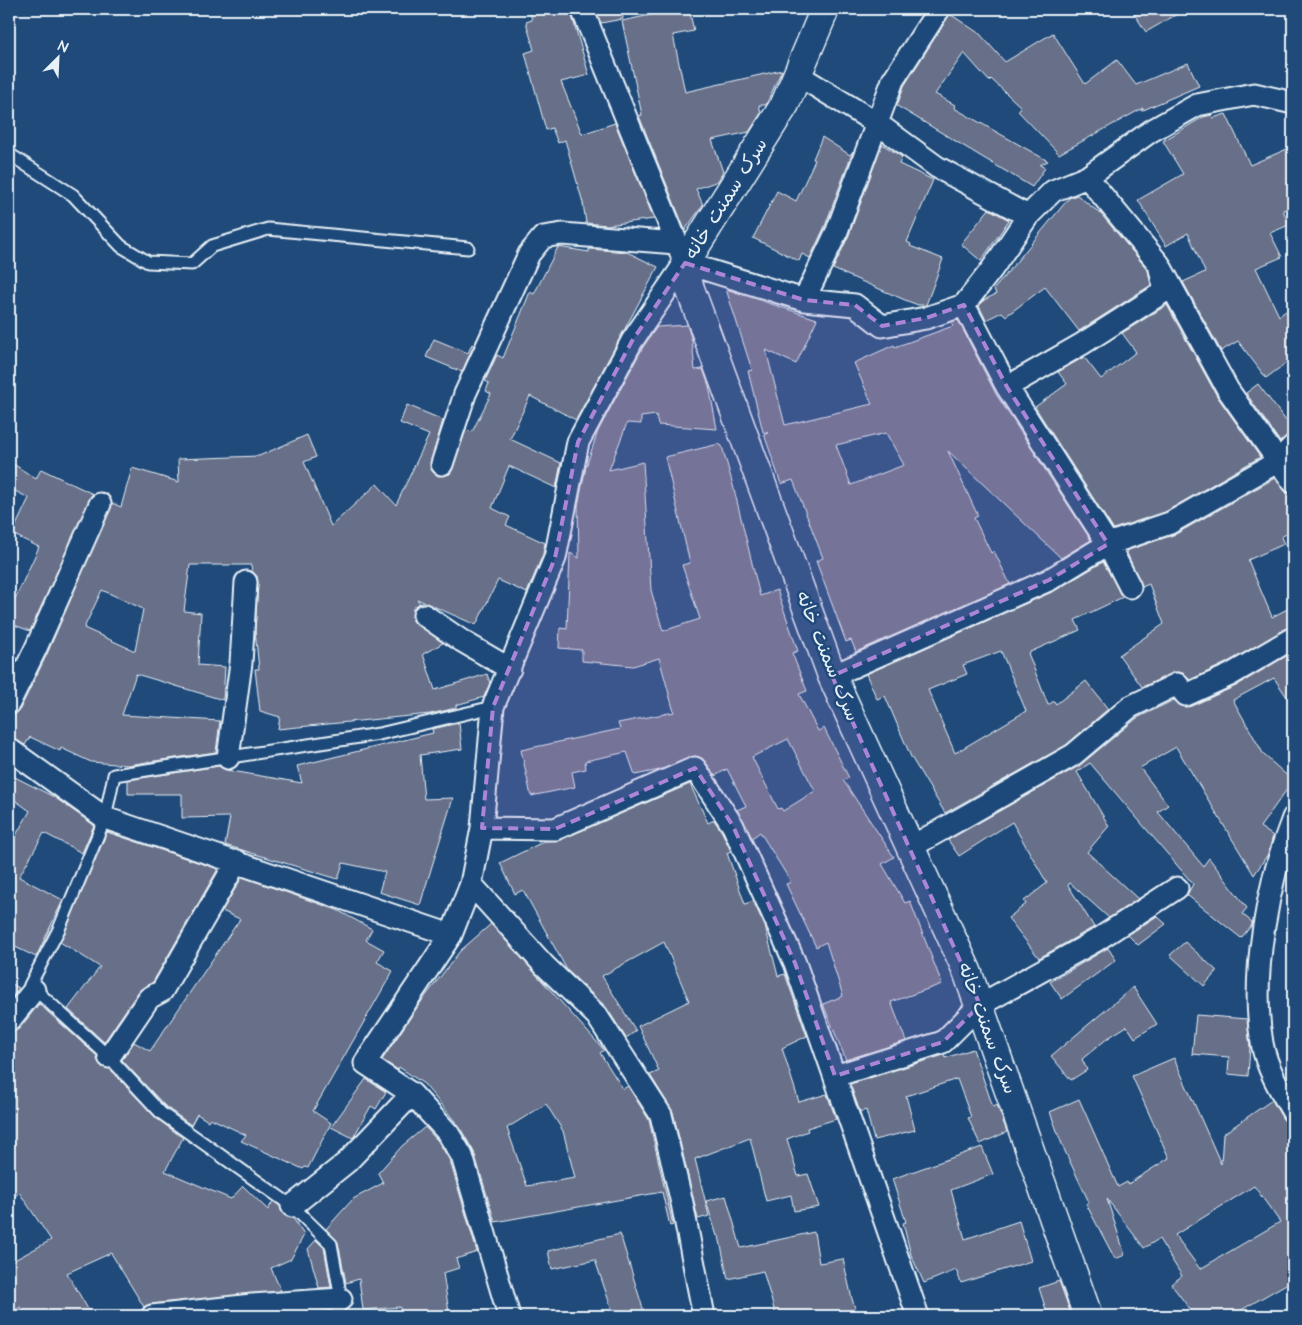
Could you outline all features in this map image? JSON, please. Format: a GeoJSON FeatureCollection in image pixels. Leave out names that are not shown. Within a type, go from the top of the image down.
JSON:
{"type":"FeatureCollection","features":[{"type":"Feature","properties":{"kind":"street"},"geometry":{"type":"LineString","coordinates":[[582,9],[680,253]]}},
{"type":"Feature","properties":{"kind":"street","name":"سرک سمنت خانه"},"geometry":{"type":"LineString","coordinates":[[825,9],[785,104],[680,253],[685,275],[832,676],[967,971],[1088,1316]]}},
{"type":"Feature","properties":{"kind":"street"},"geometry":{"type":"LineString","coordinates":[[804,300],[837,231],[893,80],[939,9]]}},
{"type":"Feature","properties":{"kind":"street"},"geometry":{"type":"LineString","coordinates":[[798,75],[878,124],[937,167],[1028,216]]}},
{"type":"Feature","properties":{"kind":"street"},"geometry":{"type":"LineString","coordinates":[[442,464],[465,394],[529,254],[542,237],[562,234],[680,253],[804,300],[855,305],[882,326],[926,318],[964,305],[992,269],[1028,216],[1053,191],[1087,177],[1151,131],[1197,105],[1254,94],[1293,103]]}},
{"type":"Feature","properties":{"kind":"street"},"geometry":{"type":"LineString","coordinates":[[1087,177],[1159,264],[1228,390],[1277,462],[1293,482]]}},
{"type":"Feature","properties":{"kind":"street"},"geometry":{"type":"LineString","coordinates":[[509,1316],[462,1156],[448,1133],[412,1094],[365,1063],[451,935],[470,884],[482,828],[493,707],[555,558],[578,442],[680,253]]}},
{"type":"Feature","properties":{"kind":"street"},"geometry":{"type":"LineString","coordinates":[[1007,387],[1082,344],[1165,291],[1159,264]]}},
{"type":"Feature","properties":{"kind":"street"},"geometry":{"type":"LineString","coordinates":[[964,305],[1007,387],[1108,544],[1130,588]]}},
{"type":"Feature","properties":{"kind":"street"},"geometry":{"type":"LineString","coordinates":[[832,676],[1049,580],[1108,544],[1170,523],[1277,462],[1293,446]]}},
{"type":"Feature","properties":{"kind":"street"},"geometry":{"type":"LineString","coordinates":[[9,703],[36,648],[100,504]]}},
{"type":"Feature","properties":{"kind":"street"},"geometry":{"type":"LineString","coordinates":[[228,758],[241,663],[246,582]]}},
{"type":"Feature","properties":{"kind":"street"},"geometry":{"type":"LineString","coordinates":[[424,615],[462,641],[510,669]]}},
{"type":"Feature","properties":{"kind":"street"},"geometry":{"type":"LineString","coordinates":[[910,847],[1073,755],[1130,707],[1177,684],[1186,695],[1230,675],[1293,638]]}},
{"type":"Feature","properties":{"kind":"street"},"geometry":{"type":"LineString","coordinates":[[9,749],[105,818],[237,861],[451,935]]}},
{"type":"Feature","properties":{"kind":"street"},"geometry":{"type":"LineString","coordinates":[[482,828],[555,829],[696,768],[733,826],[795,963],[918,1316]]}},
{"type":"Feature","properties":{"kind":"street"},"geometry":{"type":"LineString","coordinates":[[1293,818],[1275,876],[1269,904],[1262,941],[1259,986],[1262,1044],[1279,1089],[1293,1112]]}},
{"type":"Feature","properties":{"kind":"street"},"geometry":{"type":"LineString","coordinates":[[109,1057],[149,998],[162,990],[237,861]]}},
{"type":"Feature","properties":{"kind":"street"},"geometry":{"type":"LineString","coordinates":[[470,884],[544,965],[596,1016],[661,1115],[682,1202],[704,1316]]}},
{"type":"Feature","properties":{"kind":"street"},"geometry":{"type":"LineString","coordinates":[[835,1076],[944,1042],[980,1006],[1097,940],[1178,888]]}},
{"type":"Feature","properties":{"kind":"street"},"geometry":{"type":"LineString","coordinates":[[9,1021],[34,990]]}},
{"type":"Feature","properties":{"kind":"street"},"geometry":{"type":"LineString","coordinates":[[292,1206],[347,1162],[412,1094]]}},
{"type":"Feature","properties":{"kind":"street"},"geometry":{"type":"LineString","coordinates":[[152,1316],[252,1305],[339,1308]]}},
{"type":"Feature","properties":{"kind":"lane"},"geometry":{"type":"LineString","coordinates":[[9,154],[73,195],[121,246],[148,262],[192,264],[212,246],[268,229],[468,248]]}},
{"type":"Feature","properties":{"kind":"lane"},"geometry":{"type":"LineString","coordinates":[[339,1308],[332,1244],[292,1206],[160,1113],[109,1057],[30,985],[59,929],[105,818],[114,775],[379,734],[493,707]]}},
{"type":"Feature","properties":{"kind":"highlighted area"},"geometry":{"type":"Polygon","coordinates":[[[685,263],[804,300],[855,305],[882,326],[926,318],[964,305],[1007,387],[1108,544],[1049,580],[832,676],[980,1005],[943,1042],[835,1076],[795,963],[733,826],[695,768],[555,829],[482,828],[493,707],[555,558],[578,442],[632,341],[685,263]]]}},
{"type":"Feature","properties":{"kind":"building"},"geometry":{"type":"Polygon","coordinates":[[[529,9],[570,9],[589,75],[561,82],[582,134],[615,123],[654,219],[607,225],[586,223],[583,203],[565,140],[558,143],[552,128],[546,130],[525,53],[534,50],[526,22],[532,20],[529,9]]]}},
{"type":"Feature","properties":{"kind":"building"},"geometry":{"type":"Polygon","coordinates":[[[595,9],[622,9],[623,19],[601,23],[595,9]]]}},
{"type":"Feature","properties":{"kind":"building"},"geometry":{"type":"Polygon","coordinates":[[[679,9],[689,9],[694,31],[673,35],[685,92],[782,70],[766,105],[759,105],[761,113],[749,132],[712,140],[723,172],[718,181],[696,189],[703,205],[685,230],[639,116],[642,115],[622,21],[679,9]]]}},
{"type":"Feature","properties":{"kind":"building"},"geometry":{"type":"Polygon","coordinates":[[[1131,9],[1186,9],[1146,32],[1131,9]]]}},
{"type":"Feature","properties":{"kind":"building"},"geometry":{"type":"Polygon","coordinates":[[[950,14],[980,34],[1005,62],[1053,33],[1085,84],[1117,60],[1136,85],[1188,63],[1199,86],[1141,111],[1143,108],[1059,154],[1018,111],[1021,107],[991,79],[989,81],[964,53],[935,94],[955,105],[954,108],[1048,161],[1040,165],[1045,168],[1032,187],[897,106],[904,86],[950,14]]]}},
{"type":"Feature","properties":{"kind":"building"},"geometry":{"type":"Polygon","coordinates":[[[1226,114],[1250,165],[1287,149],[1293,163],[1293,206],[1283,210],[1289,225],[1270,233],[1282,257],[1256,268],[1279,316],[1293,306],[1293,358],[1266,378],[1238,341],[1221,351],[1183,282],[1205,272],[1188,233],[1166,246],[1138,200],[1183,174],[1163,141],[1203,117],[1212,115],[1213,118],[1226,114]]]}},
{"type":"Feature","properties":{"kind":"building"},"geometry":{"type":"Polygon","coordinates":[[[822,137],[850,155],[853,151],[825,226],[810,258],[802,254],[799,261],[753,238],[777,191],[796,201],[815,160],[813,159],[822,137]]]}},
{"type":"Feature","properties":{"kind":"building"},"geometry":{"type":"Polygon","coordinates":[[[882,144],[902,157],[899,164],[933,180],[907,242],[911,244],[910,246],[943,259],[926,305],[918,305],[905,300],[833,269],[849,235],[882,144]]]}},
{"type":"Feature","properties":{"kind":"building"},"geometry":{"type":"Polygon","coordinates":[[[1077,195],[1101,214],[1148,270],[1151,285],[1079,331],[1045,287],[1006,316],[1002,312],[986,320],[979,306],[984,300],[996,294],[994,289],[1069,198],[1077,195]]]}},
{"type":"Feature","properties":{"kind":"building"},"geometry":{"type":"Polygon","coordinates":[[[989,209],[1009,220],[981,261],[961,244],[989,209]]]}},
{"type":"Feature","properties":{"kind":"building"},"geometry":{"type":"Polygon","coordinates":[[[558,247],[589,252],[589,249],[627,252],[658,267],[576,420],[530,396],[510,439],[561,463],[556,488],[509,466],[492,508],[510,517],[506,525],[545,543],[543,554],[527,593],[498,580],[476,625],[417,599],[420,603],[413,608],[413,621],[443,643],[423,654],[435,690],[487,674],[490,683],[484,697],[456,705],[456,708],[430,714],[278,729],[280,717],[260,711],[255,669],[259,669],[255,631],[257,576],[252,571],[251,565],[190,565],[184,611],[201,613],[198,665],[225,667],[223,700],[136,674],[122,715],[220,721],[216,752],[127,765],[91,762],[61,748],[60,751],[30,737],[25,745],[9,737],[9,715],[16,714],[20,709],[47,654],[112,503],[121,507],[132,468],[179,482],[178,459],[259,456],[307,435],[316,457],[304,462],[331,526],[377,484],[396,505],[429,435],[400,423],[407,405],[443,420],[430,466],[438,476],[450,474],[466,430],[472,432],[491,394],[486,391],[489,383],[485,381],[497,355],[503,358],[530,292],[534,294],[558,247]],[[102,590],[84,628],[135,651],[143,609],[102,590]]]}},
{"type":"Feature","properties":{"kind":"building"},"geometry":{"type":"Polygon","coordinates":[[[726,289],[817,319],[796,364],[766,350],[785,425],[872,404],[854,363],[894,345],[895,347],[953,326],[951,322],[958,320],[996,394],[1091,540],[1061,558],[948,451],[978,516],[974,518],[991,553],[994,551],[1010,584],[856,652],[851,640],[846,642],[816,561],[823,558],[793,480],[781,484],[764,434],[768,433],[763,432],[748,371],[752,370],[726,289]],[[886,433],[836,445],[851,485],[904,465],[886,433]]]}},
{"type":"Feature","properties":{"kind":"building"},"geometry":{"type":"Polygon","coordinates":[[[1167,305],[1217,396],[1260,457],[1165,512],[1113,529],[1035,407],[1067,384],[1058,372],[1084,357],[1101,379],[1136,352],[1122,333],[1167,305]]]}},
{"type":"Feature","properties":{"kind":"building"},"geometry":{"type":"Polygon","coordinates":[[[687,325],[692,341],[695,370],[703,369],[709,386],[717,429],[658,425],[656,415],[641,417],[641,424],[627,423],[609,470],[643,462],[651,590],[663,631],[700,619],[682,565],[690,563],[665,457],[719,444],[722,446],[733,485],[760,596],[777,590],[798,651],[792,653],[807,691],[799,694],[818,731],[824,728],[849,778],[843,780],[894,857],[882,864],[905,903],[910,901],[942,984],[891,1002],[906,1041],[846,1060],[823,1004],[843,996],[826,942],[816,947],[786,884],[791,882],[760,832],[752,838],[737,810],[746,806],[727,769],[715,776],[705,761],[695,756],[660,770],[635,775],[627,752],[585,761],[586,769],[572,772],[575,787],[531,796],[521,750],[620,729],[618,723],[674,712],[659,658],[633,666],[582,661],[582,650],[559,648],[560,628],[567,629],[570,553],[579,558],[578,505],[586,467],[598,431],[643,347],[657,327],[687,325]],[[788,739],[752,757],[778,809],[781,808],[783,811],[815,791],[788,739]]]}},
{"type":"Feature","properties":{"kind":"building"},"geometry":{"type":"Polygon","coordinates":[[[434,339],[468,353],[472,344],[474,345],[462,372],[426,357],[434,339]]]}},
{"type":"Feature","properties":{"kind":"building"},"geometry":{"type":"Polygon","coordinates":[[[1258,384],[1293,430],[1293,434],[1280,442],[1246,393],[1258,384]]]}},
{"type":"Feature","properties":{"kind":"building"},"geometry":{"type":"Polygon","coordinates":[[[9,461],[36,479],[41,469],[93,494],[30,631],[9,623],[9,599],[14,601],[39,547],[12,534],[29,498],[9,488],[9,461]]]}},
{"type":"Feature","properties":{"kind":"building"},"geometry":{"type":"Polygon","coordinates":[[[1275,478],[1293,499],[1293,530],[1281,537],[1284,544],[1248,560],[1272,617],[1293,606],[1293,626],[1224,664],[1190,680],[1183,673],[1176,672],[1142,687],[1119,655],[1164,624],[1149,584],[1142,587],[1126,551],[1176,534],[1275,478]]]}},
{"type":"Feature","properties":{"kind":"building"},"geometry":{"type":"Polygon","coordinates":[[[1103,562],[1123,597],[1075,620],[1080,630],[1028,653],[1048,705],[1054,701],[1056,704],[1086,681],[1108,709],[1066,745],[945,813],[911,757],[885,696],[877,699],[866,674],[1054,591],[1103,562]],[[1001,651],[963,665],[967,674],[928,690],[955,753],[1026,711],[1001,651]]]}},
{"type":"Feature","properties":{"kind":"building"},"geometry":{"type":"Polygon","coordinates":[[[1293,652],[1293,706],[1274,678],[1233,700],[1264,755],[1293,781],[1260,827],[1273,836],[1268,854],[1254,875],[1176,747],[1140,768],[1168,805],[1158,812],[1203,866],[1209,858],[1247,908],[1242,914],[1252,922],[1252,925],[1241,938],[1187,895],[1193,884],[1090,763],[1077,772],[1109,826],[1087,852],[1138,899],[1109,918],[1070,883],[1068,885],[1094,927],[1039,958],[1008,918],[1026,904],[1024,901],[1047,883],[1012,822],[959,856],[948,840],[1079,766],[1137,718],[1174,700],[1181,706],[1191,706],[1236,686],[1293,652]]]}},
{"type":"Feature","properties":{"kind":"building"},"geometry":{"type":"Polygon","coordinates":[[[459,723],[462,749],[420,755],[424,799],[453,798],[420,905],[379,892],[385,872],[343,863],[338,879],[225,845],[230,817],[182,818],[182,794],[128,794],[128,780],[219,766],[226,770],[302,783],[297,766],[433,733],[432,729],[459,723]]]}},
{"type":"Feature","properties":{"kind":"building"},"geometry":{"type":"Polygon","coordinates":[[[9,774],[54,797],[94,825],[82,853],[44,833],[19,877],[63,900],[36,957],[9,944],[9,847],[30,811],[9,796],[9,774]]]}},
{"type":"Feature","properties":{"kind":"building"},"geometry":{"type":"Polygon","coordinates":[[[690,784],[708,823],[714,820],[731,851],[727,853],[745,904],[753,901],[765,926],[778,976],[785,974],[807,1036],[782,1048],[799,1102],[827,1094],[836,1119],[807,1128],[808,1131],[787,1139],[798,1176],[808,1174],[819,1207],[794,1211],[791,1195],[766,1201],[750,1138],[695,1159],[709,1216],[698,1219],[673,1112],[650,1075],[659,1071],[638,1026],[689,1001],[664,942],[602,976],[636,1031],[626,1038],[606,1007],[567,970],[523,890],[515,894],[500,863],[545,841],[560,840],[690,784]]]}},
{"type":"Feature","properties":{"kind":"building"},"geometry":{"type":"Polygon","coordinates":[[[107,832],[218,869],[153,982],[139,991],[104,1042],[68,1009],[100,967],[60,942],[107,832]]]}},
{"type":"Feature","properties":{"kind":"building"},"geometry":{"type":"Polygon","coordinates":[[[242,877],[337,910],[372,929],[366,940],[384,950],[377,962],[393,971],[313,1111],[331,1123],[308,1168],[305,1167],[303,1169],[241,1141],[246,1135],[210,1118],[208,1121],[197,1114],[191,1125],[166,1107],[122,1060],[134,1042],[150,1051],[240,919],[222,911],[242,877]]]}},
{"type":"Feature","properties":{"kind":"building"},"geometry":{"type":"Polygon","coordinates":[[[1157,916],[1166,924],[1138,945],[1128,935],[1157,916]]]}},
{"type":"Feature","properties":{"kind":"building"},"geometry":{"type":"Polygon","coordinates":[[[491,924],[604,1050],[600,1053],[623,1089],[628,1086],[649,1120],[673,1225],[670,1226],[662,1192],[495,1222],[474,1152],[459,1126],[424,1084],[399,1067],[398,1070],[382,1060],[418,1006],[460,951],[491,924]],[[546,1104],[507,1128],[527,1186],[575,1178],[563,1131],[546,1104]]]}},
{"type":"Feature","properties":{"kind":"building"},"geometry":{"type":"Polygon","coordinates":[[[1185,942],[1217,971],[1204,986],[1170,955],[1185,942]]]}},
{"type":"Feature","properties":{"kind":"building"},"geometry":{"type":"Polygon","coordinates":[[[1108,948],[1116,960],[1062,999],[1050,982],[1108,948]]]}},
{"type":"Feature","properties":{"kind":"building"},"geometry":{"type":"Polygon","coordinates":[[[9,982],[19,988],[9,1001],[9,982]]]}},
{"type":"Feature","properties":{"kind":"building"},"geometry":{"type":"Polygon","coordinates":[[[1133,987],[1157,1024],[1135,1038],[1127,1026],[1108,1038],[1082,1059],[1087,1070],[1071,1080],[1051,1056],[1133,987]]]}},
{"type":"Feature","properties":{"kind":"building"},"geometry":{"type":"Polygon","coordinates":[[[39,1004],[97,1056],[102,1067],[110,1069],[156,1118],[183,1138],[165,1171],[231,1199],[243,1186],[268,1210],[273,1201],[280,1206],[283,1214],[293,1218],[304,1235],[291,1259],[271,1268],[281,1291],[151,1304],[144,1307],[111,1253],[67,1273],[92,1316],[25,1316],[21,1307],[9,1313],[9,1263],[51,1240],[19,1192],[9,1203],[9,1033],[19,1029],[39,1004]]]}},
{"type":"Feature","properties":{"kind":"building"},"geometry":{"type":"Polygon","coordinates":[[[1196,1015],[1247,1019],[1250,1047],[1248,1076],[1228,1074],[1229,1057],[1192,1054],[1196,1015]]]}},
{"type":"Feature","properties":{"kind":"building"},"geometry":{"type":"Polygon","coordinates":[[[973,1049],[993,1107],[997,1105],[1007,1132],[980,1144],[968,1118],[971,1117],[957,1079],[906,1096],[915,1130],[874,1140],[866,1110],[860,1112],[850,1084],[944,1055],[945,1058],[973,1049]]]}},
{"type":"Feature","properties":{"kind":"building"},"geometry":{"type":"Polygon","coordinates":[[[1174,1058],[1221,1164],[1223,1134],[1272,1100],[1283,1119],[1293,1126],[1293,1280],[1231,1316],[1195,1316],[1171,1284],[1182,1276],[1159,1239],[1144,1248],[1107,1199],[1125,1255],[1115,1259],[1086,1204],[1089,1202],[1063,1147],[1050,1112],[1079,1099],[1118,1187],[1127,1182],[1128,1184],[1169,1158],[1132,1076],[1174,1058]],[[1254,1186],[1175,1235],[1200,1269],[1280,1222],[1254,1186]]]}},
{"type":"Feature","properties":{"kind":"building"},"geometry":{"type":"Polygon","coordinates":[[[366,1079],[386,1092],[376,1109],[371,1106],[353,1138],[331,1127],[366,1079]]]}},
{"type":"Feature","properties":{"kind":"building"},"geometry":{"type":"Polygon","coordinates":[[[425,1127],[438,1141],[450,1161],[477,1252],[456,1259],[459,1268],[443,1273],[449,1312],[424,1316],[400,1316],[400,1307],[363,1310],[359,1279],[346,1283],[338,1242],[326,1229],[353,1199],[383,1183],[378,1173],[402,1146],[425,1127]]]}},
{"type":"Feature","properties":{"kind":"building"},"geometry":{"type":"Polygon","coordinates":[[[982,1147],[993,1174],[951,1190],[965,1239],[1019,1221],[1031,1261],[961,1283],[956,1270],[924,1283],[911,1255],[903,1223],[906,1222],[892,1179],[982,1147]]]}},
{"type":"Feature","properties":{"kind":"building"},"geometry":{"type":"Polygon","coordinates":[[[726,1196],[741,1248],[814,1232],[819,1263],[843,1259],[858,1316],[776,1316],[763,1271],[728,1279],[719,1236],[717,1236],[706,1201],[726,1196]]]}},
{"type":"Feature","properties":{"kind":"building"},"geometry":{"type":"Polygon","coordinates":[[[620,1234],[644,1312],[629,1316],[614,1316],[595,1260],[552,1269],[548,1251],[620,1234]]]}},
{"type":"Feature","properties":{"kind":"building"},"geometry":{"type":"Polygon","coordinates":[[[316,1240],[324,1248],[331,1287],[319,1288],[308,1249],[316,1240]]]}},
{"type":"Feature","properties":{"kind":"building"},"geometry":{"type":"Polygon","coordinates":[[[1059,1281],[1072,1316],[1048,1316],[1039,1288],[1059,1281]]]}}]}
